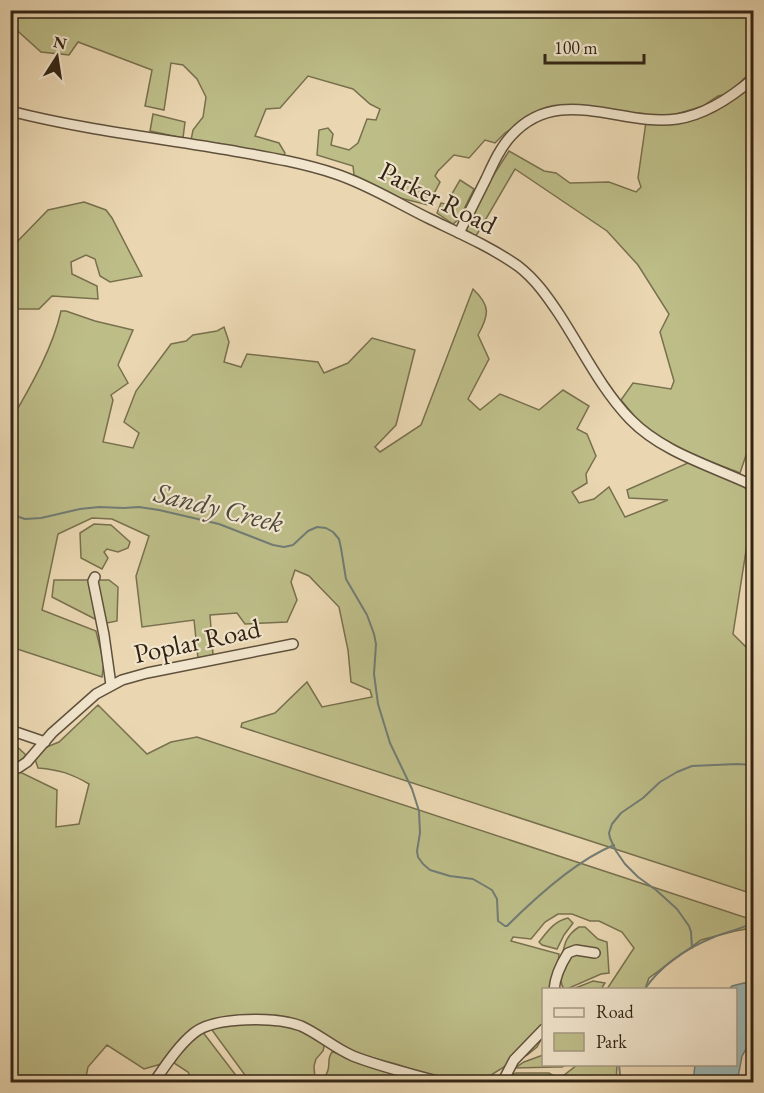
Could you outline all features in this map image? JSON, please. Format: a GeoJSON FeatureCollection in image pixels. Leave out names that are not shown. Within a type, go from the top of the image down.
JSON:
{"type":"FeatureCollection","features":[{"type":"Feature","properties":{"kind":"street"},"geometry":{"type":"LineString","coordinates":[[459,233],[506,142],[524,124],[539,116],[551,110],[583,109],[651,120],[680,118],[721,102],[753,78]]}},
{"type":"Feature","properties":{"kind":"street","name":"Parker Road"},"geometry":{"type":"LineString","coordinates":[[10,111],[60,123],[267,157],[324,170],[361,184],[459,233],[501,255],[538,286],[555,307],[610,394],[643,431],[665,445],[753,486]]}},
{"type":"Feature","properties":{"kind":"street"},"geometry":{"type":"LineString","coordinates":[[94,577],[111,685]]}},
{"type":"Feature","properties":{"kind":"street","name":"Poplar Road"},"geometry":{"type":"LineString","coordinates":[[10,770],[27,762],[60,725],[96,694],[122,680],[293,644]]}},
{"type":"Feature","properties":{"kind":"street"},"geometry":{"type":"LineString","coordinates":[[10,730],[45,742]]}},
{"type":"Feature","properties":{"kind":"street"},"geometry":{"type":"LineString","coordinates":[[554,988],[555,979],[568,953],[576,950],[595,953]]}},
{"type":"Feature","properties":{"kind":"street"},"geometry":{"type":"LineString","coordinates":[[154,1083],[182,1045],[201,1028],[216,1023],[265,1020],[288,1022],[300,1026],[354,1056],[440,1083]]}},
{"type":"Feature","properties":{"kind":"street"},"geometry":{"type":"LineString","coordinates":[[500,1083],[514,1060],[542,1030]]}},
{"type":"Feature","properties":{"kind":"green space"},"geometry":{"type":"Polygon","coordinates":[[[11,10],[753,11],[753,70],[728,94],[718,96],[703,106],[670,116],[645,117],[584,106],[562,105],[545,109],[527,118],[495,143],[485,140],[469,158],[454,155],[435,176],[440,182],[428,205],[400,198],[354,175],[353,166],[317,155],[319,130],[328,128],[333,134],[331,145],[349,150],[358,143],[367,119],[376,120],[380,109],[370,104],[353,89],[308,76],[280,108],[266,109],[255,136],[279,143],[285,153],[283,157],[191,140],[193,130],[203,117],[206,97],[197,79],[183,65],[171,63],[164,110],[145,106],[152,70],[78,42],[69,55],[41,52],[11,25],[11,10]]]}},
{"type":"Feature","properties":{"kind":"green space"},"geometry":{"type":"Polygon","coordinates":[[[753,82],[754,403],[748,418],[754,432],[740,473],[662,438],[639,421],[621,400],[633,383],[671,389],[674,381],[660,332],[669,314],[638,265],[607,231],[515,169],[476,236],[466,230],[482,193],[509,151],[544,171],[556,173],[570,183],[609,182],[636,192],[641,187],[638,178],[646,122],[674,123],[753,82]]]}},
{"type":"Feature","properties":{"kind":"green space"},"geometry":{"type":"Polygon","coordinates":[[[153,114],[185,122],[183,138],[150,131],[153,114]]]}},
{"type":"Feature","properties":{"kind":"green space"},"geometry":{"type":"Polygon","coordinates":[[[460,180],[474,189],[459,219],[453,224],[437,213],[441,203],[446,204],[460,180]]]}},
{"type":"Feature","properties":{"kind":"green space"},"geometry":{"type":"Polygon","coordinates":[[[84,202],[106,210],[142,276],[110,282],[100,276],[95,259],[86,255],[71,262],[72,274],[97,286],[98,299],[52,296],[39,309],[11,309],[11,248],[48,210],[84,202]]]}},
{"type":"Feature","properties":{"kind":"green space"},"geometry":{"type":"Polygon","coordinates":[[[473,289],[485,306],[486,316],[478,335],[489,359],[468,399],[480,410],[500,394],[539,410],[563,390],[589,406],[577,429],[587,434],[596,456],[586,474],[587,483],[572,492],[579,503],[594,499],[609,487],[625,517],[668,500],[629,498],[627,490],[690,462],[744,485],[753,506],[733,634],[753,654],[753,894],[241,727],[242,723],[275,713],[307,682],[322,707],[372,697],[370,690],[351,682],[348,650],[339,607],[309,576],[295,570],[291,582],[297,600],[287,622],[245,624],[237,613],[210,615],[213,655],[198,658],[194,620],[142,627],[136,576],[149,536],[112,519],[92,518],[58,534],[42,610],[96,631],[104,663],[102,677],[11,647],[10,415],[14,415],[41,365],[53,338],[61,311],[133,330],[118,365],[128,383],[111,395],[113,400],[103,442],[133,448],[139,433],[124,422],[136,391],[171,344],[186,341],[193,335],[217,331],[224,327],[229,342],[224,362],[241,367],[247,354],[318,362],[324,373],[348,363],[372,338],[415,350],[396,425],[375,447],[380,452],[421,425],[473,289]]]}},
{"type":"Feature","properties":{"kind":"green space"},"geometry":{"type":"Polygon","coordinates":[[[94,524],[111,525],[130,542],[128,548],[118,552],[107,549],[104,552],[108,558],[102,569],[81,558],[80,533],[94,524]]]}},
{"type":"Feature","properties":{"kind":"green space"},"geometry":{"type":"Polygon","coordinates":[[[54,580],[109,580],[118,587],[117,621],[107,623],[95,619],[52,597],[54,580]]]}},
{"type":"Feature","properties":{"kind":"green space"},"geometry":{"type":"Polygon","coordinates":[[[98,705],[147,754],[171,742],[197,737],[753,920],[753,926],[701,940],[649,978],[645,988],[608,988],[634,948],[622,932],[599,921],[590,921],[572,914],[558,914],[545,922],[531,939],[513,937],[511,941],[559,954],[557,988],[542,988],[542,1038],[537,1047],[480,1082],[452,1082],[350,1052],[304,1025],[250,1015],[204,1022],[181,1038],[161,1064],[144,1069],[107,1045],[88,1067],[85,1082],[11,1082],[11,773],[18,771],[57,790],[56,827],[79,824],[89,784],[65,773],[38,768],[35,759],[44,748],[59,742],[98,705]]]}},
{"type":"Feature","properties":{"kind":"green space"},"geometry":{"type":"Polygon","coordinates":[[[11,743],[26,755],[17,765],[11,766],[11,743]]]}},
{"type":"Feature","properties":{"kind":"green space"},"geometry":{"type":"Polygon","coordinates":[[[568,918],[573,923],[557,949],[539,942],[555,924],[568,918]]]}},
{"type":"Feature","properties":{"kind":"green space"},"geometry":{"type":"Polygon","coordinates":[[[579,927],[585,927],[598,939],[607,942],[609,973],[601,974],[569,988],[564,988],[561,979],[563,952],[566,941],[579,927]]]}},
{"type":"Feature","properties":{"kind":"green space"},"geometry":{"type":"Polygon","coordinates":[[[593,981],[605,983],[602,988],[576,988],[593,981]]]}},
{"type":"Feature","properties":{"kind":"green space"},"geometry":{"type":"Polygon","coordinates":[[[265,1022],[305,1031],[323,1044],[323,1051],[316,1059],[314,1066],[315,1079],[318,1082],[250,1082],[212,1030],[215,1026],[265,1022]]]}},
{"type":"Feature","properties":{"kind":"green space"},"geometry":{"type":"Polygon","coordinates":[[[202,1031],[241,1082],[193,1082],[188,1072],[174,1063],[187,1043],[202,1031]]]}},
{"type":"Feature","properties":{"kind":"green space"},"geometry":{"type":"Polygon","coordinates":[[[332,1052],[433,1082],[322,1082],[329,1068],[332,1052]]]}},
{"type":"Feature","properties":{"kind":"green space"},"geometry":{"type":"Polygon","coordinates":[[[542,1055],[542,1066],[564,1066],[515,1068],[542,1055]]]}},
{"type":"Feature","properties":{"kind":"green space"},"geometry":{"type":"Polygon","coordinates":[[[576,1066],[617,1066],[616,1082],[494,1082],[516,1073],[549,1073],[559,1079],[576,1066]]]}},
{"type":"Feature","properties":{"kind":"water"},"geometry":{"type":"Polygon","coordinates":[[[744,983],[753,984],[753,1037],[742,1056],[737,1082],[693,1082],[695,1066],[737,1066],[737,988],[730,988],[744,983]]]}},
{"type":"Feature","properties":{"kind":"waterway","name":"Sandy Creek"},"geometry":{"type":"LineString","coordinates":[[10,514],[25,519],[41,518],[80,509],[139,507],[219,524],[284,547],[293,545],[308,531],[317,527],[326,528],[339,539],[346,579],[367,615],[374,634],[376,644],[374,674],[378,704],[390,743],[412,789],[419,811],[420,833],[417,851],[423,864],[430,870],[473,879],[492,890],[497,899],[498,921],[507,926],[543,892],[571,870],[614,845]]}},
{"type":"Feature","properties":{"kind":"waterway"},"geometry":{"type":"LineString","coordinates":[[692,948],[689,926],[677,909],[638,877],[616,851],[609,833],[612,824],[621,813],[643,798],[660,782],[677,772],[692,766],[754,765]]}},
{"type":"Feature","properties":{"kind":"waterway","name":"Sandy Creek"},"geometry":{"type":"LineString","coordinates":[[646,988],[666,965],[684,952],[714,937],[754,922]]}},
{"type":"Feature","properties":{"kind":"waterway","name":"Sandy Creek"},"geometry":{"type":"LineString","coordinates":[[619,1066],[623,1082]]}}]}
